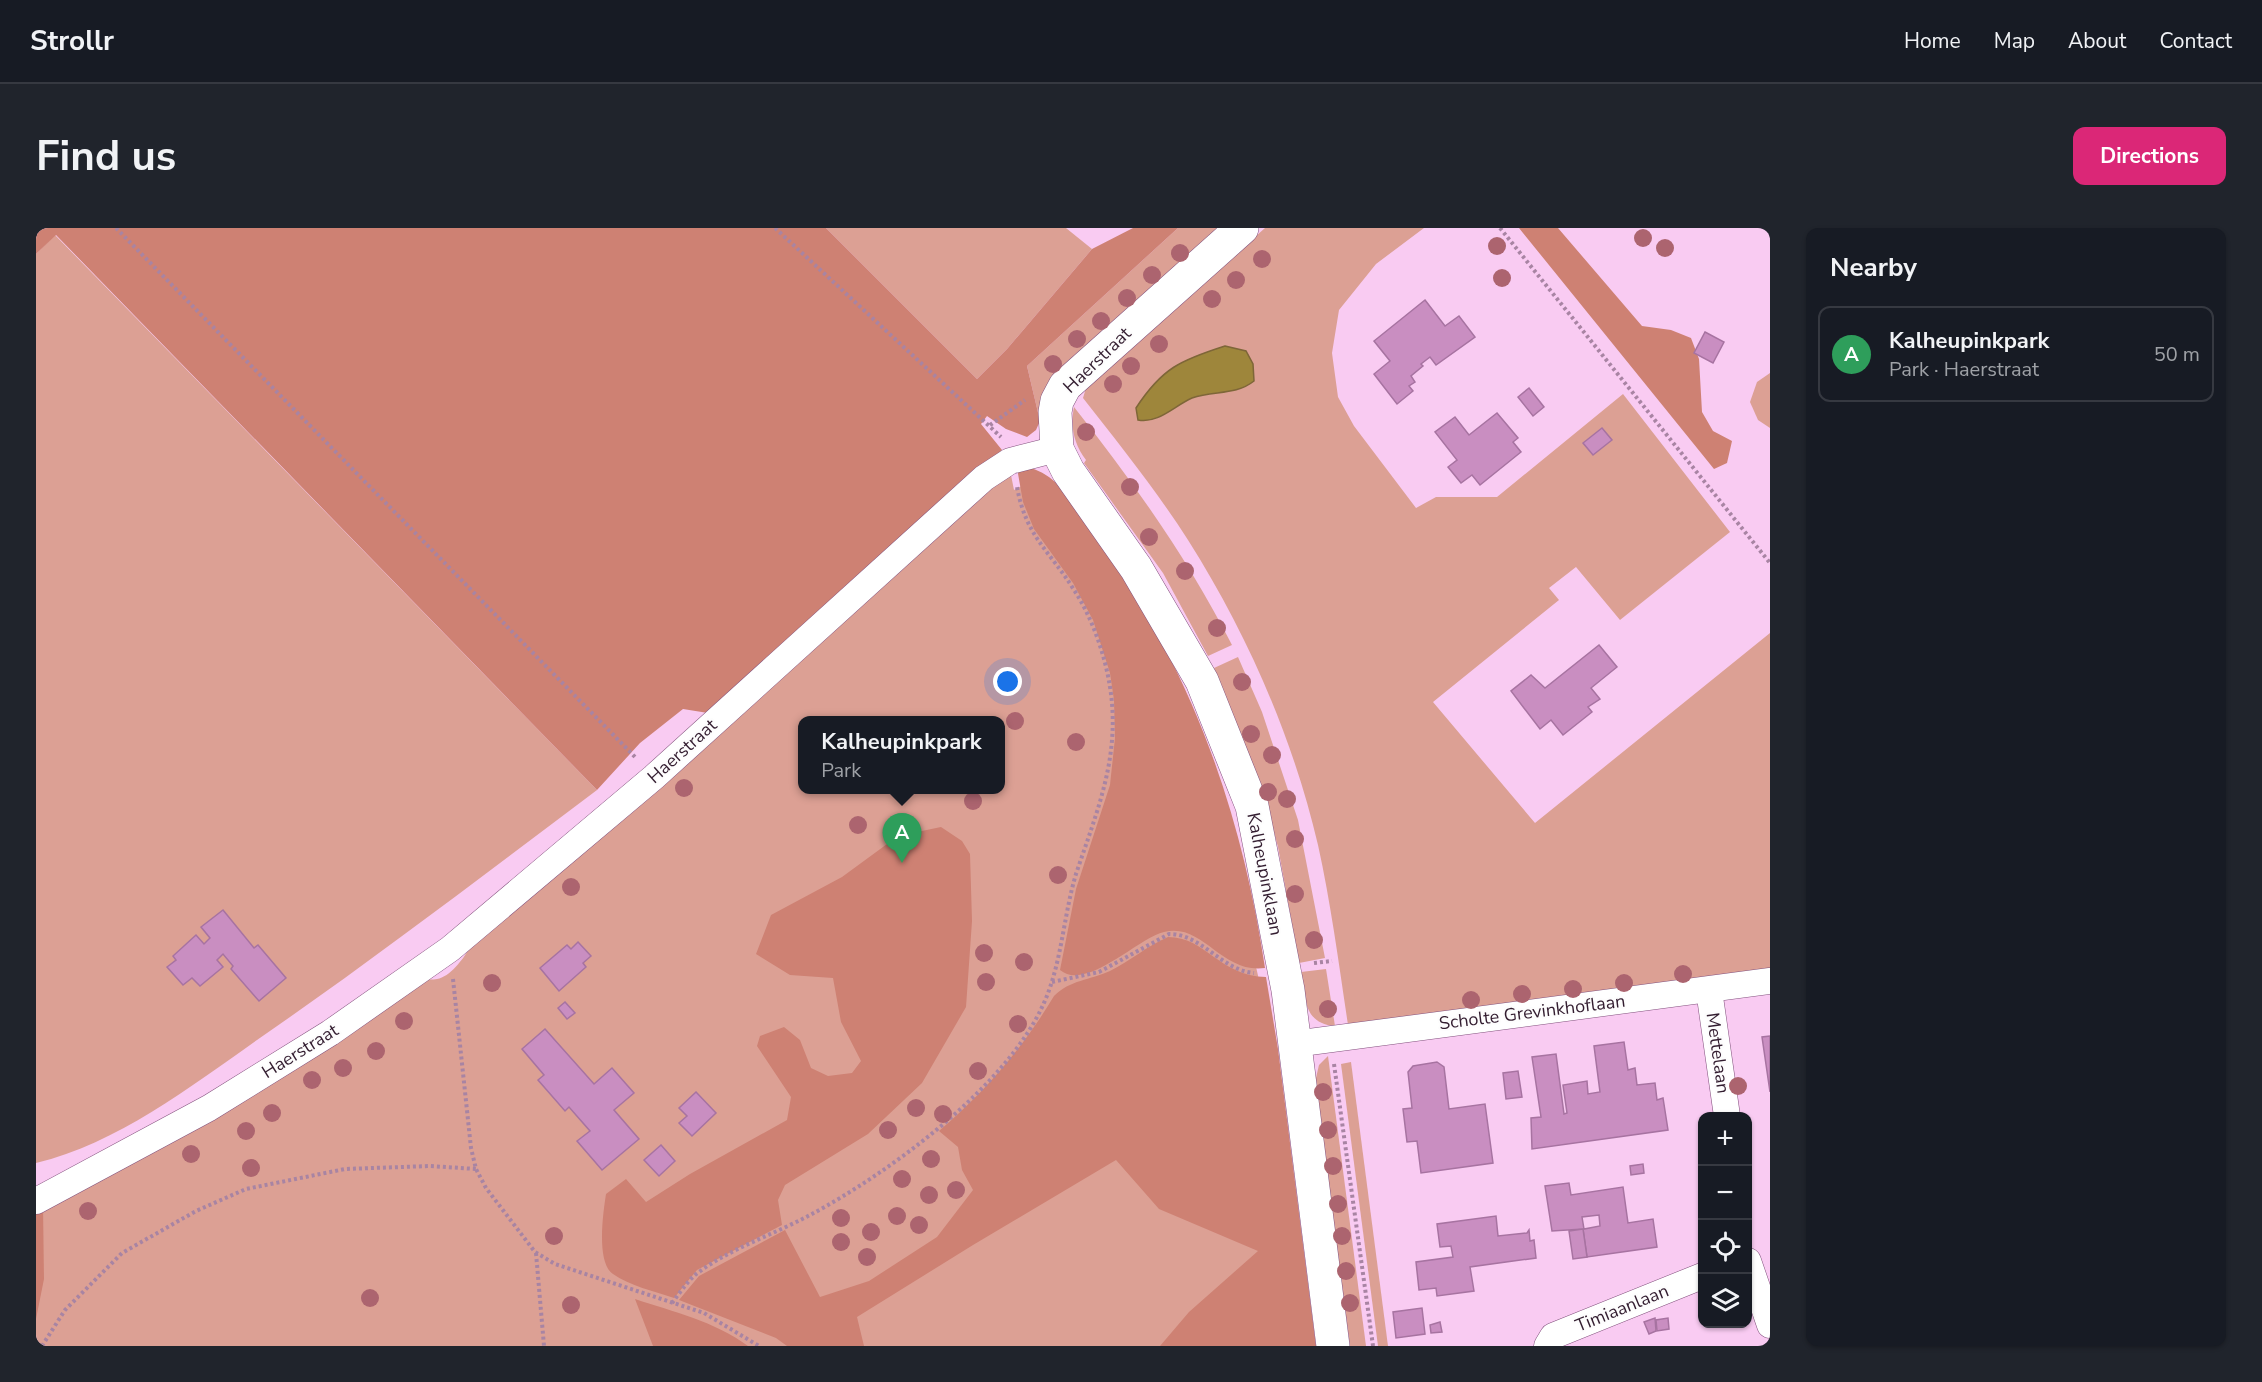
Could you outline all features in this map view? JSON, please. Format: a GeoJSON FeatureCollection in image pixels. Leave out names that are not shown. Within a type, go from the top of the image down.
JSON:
{"type":"FeatureCollection","features":[{"type":"Feature","properties":{"kind":"street","name":"Haerstraat"},"geometry":{"type":"LineString","coordinates":[[36,1201],[65,1188],[229,1095],[330,1034],[450,949],[654,777],[984,478],[1010,461],[1057,449],[1055,412],[1057,401],[1065,386],[1242,228]]}},
{"type":"Feature","properties":{"kind":"street","name":"Kalheupinklaan"},"geometry":{"type":"LineString","coordinates":[[1057,449],[1068,471],[1136,568],[1202,681],[1252,806],[1284,968],[1333,1346]]}},
{"type":"Feature","properties":{"kind":"street","name":"Scholte Grevinkhoflaan"},"geometry":{"type":"LineString","coordinates":[[1294,1044],[1770,981]]}},
{"type":"Feature","properties":{"kind":"street","name":"Mettelaan"},"geometry":{"type":"LineString","coordinates":[[1709,990],[1726,1112]]}},
{"type":"Feature","properties":{"kind":"street"},"geometry":{"type":"LineString","coordinates":[[1752,1273],[1770,1325]]}},
{"type":"Feature","properties":{"kind":"street","name":"Timiaanlaan"},"geometry":{"type":"LineString","coordinates":[[1547,1346],[1553,1336],[1698,1278]]}},
{"type":"Feature","properties":{"kind":"path"},"geometry":{"type":"LineString","coordinates":[[116,228],[654,777]]}},
{"type":"Feature","properties":{"kind":"path"},"geometry":{"type":"LineString","coordinates":[[672,1303],[693,1277],[713,1263],[811,1215],[857,1187],[952,1115],[997,1070],[1030,1029],[1052,982],[1076,875],[1093,832],[1107,780],[1112,738],[1111,694],[1107,674],[1085,610],[1066,578],[1036,542],[1020,506],[1004,440],[776,228]]}},
{"type":"Feature","properties":{"kind":"path"},"geometry":{"type":"LineString","coordinates":[[1500,228],[1770,563]]}},
{"type":"Feature","properties":{"kind":"path"},"geometry":{"type":"LineString","coordinates":[[1052,982],[1099,972],[1169,933],[1181,934],[1192,939],[1233,968],[1252,974],[1332,961]]}},
{"type":"Feature","properties":{"kind":"path"},"geometry":{"type":"LineString","coordinates":[[450,949],[471,1148],[476,1169],[536,1252],[555,1264],[704,1313],[759,1346]]}},
{"type":"Feature","properties":{"kind":"path"},"geometry":{"type":"LineString","coordinates":[[1330,1039],[1373,1346]]}},
{"type":"Feature","properties":{"kind":"path"},"geometry":{"type":"LineString","coordinates":[[42,1346],[65,1310],[122,1253],[196,1211],[246,1189],[345,1169],[430,1166],[476,1169]]}},
{"type":"Feature","properties":{"kind":"path"},"geometry":{"type":"LineString","coordinates":[[536,1252],[544,1346]]}},
{"type":"Feature","properties":{"kind":"shaded area"},"geometry":{"type":"Polygon","coordinates":[[[36,228],[826,228],[977,379],[1007,349],[1092,249],[1133,228],[1178,228],[1027,366],[1040,421],[1036,430],[1027,437],[1006,429],[987,416],[981,424],[1002,450],[708,713],[683,709],[640,743],[597,790],[56,235],[36,254],[36,228]]]}},
{"type":"Feature","properties":{"kind":"shaded area"},"geometry":{"type":"Polygon","coordinates":[[[826,228],[1066,228],[1092,249],[1007,349],[977,379],[826,228]]]}},
{"type":"Feature","properties":{"kind":"shaded area"},"geometry":{"type":"Polygon","coordinates":[[[1178,228],[1218,228],[1040,421],[1027,366],[1178,228]]]}},
{"type":"Feature","properties":{"kind":"shaded area"},"geometry":{"type":"Polygon","coordinates":[[[1265,228],[1424,228],[1376,264],[1339,310],[1332,353],[1338,397],[1354,426],[1416,508],[1436,497],[1497,497],[1623,394],[1730,532],[1620,620],[1576,567],[1549,588],[1559,600],[1433,702],[1535,823],[1770,633],[1770,968],[1348,1025],[1331,912],[1318,845],[1295,765],[1266,687],[1210,575],[1176,521],[1083,398],[1086,388],[1265,228]]]}},
{"type":"Feature","properties":{"kind":"shaded area"},"geometry":{"type":"Polygon","coordinates":[[[1519,228],[1558,228],[1642,326],[1671,330],[1691,338],[1699,359],[1702,412],[1713,431],[1732,441],[1727,463],[1714,469],[1519,228]]]}},
{"type":"Feature","properties":{"kind":"shaded area"},"geometry":{"type":"Polygon","coordinates":[[[55,235],[597,790],[386,948],[152,1112],[96,1142],[36,1163],[36,254],[55,235]]]}},
{"type":"Feature","properties":{"kind":"shaded area"},"geometry":{"type":"Polygon","coordinates":[[[1225,346],[1246,351],[1253,364],[1254,381],[1232,391],[1192,398],[1159,417],[1145,421],[1138,420],[1136,408],[1145,394],[1164,374],[1184,361],[1225,346]]]}},
{"type":"Feature","properties":{"kind":"shaded area"},"geometry":{"type":"Polygon","coordinates":[[[1770,373],[1770,428],[1758,420],[1750,402],[1757,382],[1770,373]]]}},
{"type":"Feature","properties":{"kind":"shaded area"},"geometry":{"type":"Polygon","coordinates":[[[1074,407],[1159,522],[1197,582],[1232,645],[1208,656],[1163,573],[1084,463],[1086,460],[1078,448],[1074,435],[1072,421],[1074,407]]]}},
{"type":"Feature","properties":{"kind":"shaded area"},"geometry":{"type":"Polygon","coordinates":[[[1026,467],[1037,470],[1057,483],[1072,501],[1127,581],[1183,685],[1206,739],[1242,850],[1265,968],[1250,968],[1236,964],[1190,934],[1178,931],[1153,936],[1112,961],[1084,974],[1071,975],[1060,970],[1076,889],[1110,785],[1115,738],[1114,700],[1110,673],[1093,620],[1073,583],[1034,529],[1023,502],[1017,468],[1026,467]]]}},
{"type":"Feature","properties":{"kind":"shaded area"},"geometry":{"type":"Polygon","coordinates":[[[1010,470],[1014,490],[1036,478],[1208,755],[1264,1002],[1309,1346],[36,1346],[36,1220],[43,1205],[422,980],[442,978],[460,962],[469,949],[1010,470]]]}},
{"type":"Feature","properties":{"kind":"shaded area"},"geometry":{"type":"Polygon","coordinates":[[[1238,657],[1262,712],[1298,820],[1325,958],[1299,963],[1278,847],[1262,788],[1214,668],[1238,657]]]}},
{"type":"Feature","properties":{"kind":"shaded area"},"geometry":{"type":"Polygon","coordinates":[[[941,827],[962,841],[970,854],[972,921],[966,1007],[922,1083],[868,1134],[785,1185],[778,1200],[782,1225],[697,1270],[674,1298],[634,1285],[613,1274],[604,1260],[603,1249],[602,1225],[606,1194],[626,1179],[646,1202],[690,1174],[787,1120],[791,1097],[757,1046],[760,1036],[784,1027],[800,1040],[811,1068],[828,1076],[852,1073],[861,1061],[841,1022],[833,978],[790,975],[756,954],[771,915],[842,877],[898,836],[941,827]]]}},
{"type":"Feature","properties":{"kind":"shaded area"},"geometry":{"type":"Polygon","coordinates":[[[1168,937],[1193,943],[1236,970],[1266,977],[1278,1049],[1316,1346],[1160,1346],[1189,1312],[1258,1251],[1159,1209],[1116,1160],[857,1317],[864,1346],[787,1346],[776,1338],[679,1300],[699,1276],[785,1230],[820,1297],[869,1281],[937,1237],[973,1190],[962,1170],[958,1147],[939,1131],[972,1101],[1002,1068],[1029,1034],[1054,996],[1073,983],[1110,971],[1168,937]]]}},
{"type":"Feature","properties":{"kind":"shaded area"},"geometry":{"type":"Polygon","coordinates":[[[1326,969],[1335,1026],[1317,1020],[1305,1000],[1301,972],[1326,969]]]}},
{"type":"Feature","properties":{"kind":"shaded area"},"geometry":{"type":"Polygon","coordinates":[[[1328,1056],[1366,1346],[1350,1346],[1315,1082],[1319,1065],[1328,1056]]]}},
{"type":"Feature","properties":{"kind":"shaded area"},"geometry":{"type":"Polygon","coordinates":[[[1351,1062],[1388,1346],[1378,1346],[1341,1064],[1351,1062]]]}},
{"type":"Feature","properties":{"kind":"shaded area"},"geometry":{"type":"Polygon","coordinates":[[[43,1205],[44,1279],[36,1319],[36,1208],[43,1205]]]}},
{"type":"Feature","properties":{"kind":"shaded area"},"geometry":{"type":"Polygon","coordinates":[[[635,1299],[708,1324],[748,1346],[653,1346],[635,1299]]]}},
{"type":"Feature","properties":{"kind":"building"},"geometry":{"type":"Polygon","coordinates":[[[1425,300],[1445,326],[1459,316],[1475,337],[1436,365],[1430,357],[1421,364],[1423,366],[1411,376],[1415,382],[1409,386],[1413,391],[1397,404],[1374,374],[1390,361],[1374,341],[1425,300]]]}},
{"type":"Feature","properties":{"kind":"building"},"geometry":{"type":"Polygon","coordinates":[[[1705,332],[1724,342],[1713,363],[1694,353],[1705,332]]]}},
{"type":"Feature","properties":{"kind":"building"},"geometry":{"type":"Polygon","coordinates":[[[1529,388],[1544,407],[1533,416],[1518,397],[1529,388]]]}},
{"type":"Feature","properties":{"kind":"building"},"geometry":{"type":"Polygon","coordinates":[[[1497,413],[1518,438],[1513,442],[1521,452],[1480,485],[1472,475],[1461,483],[1448,467],[1457,460],[1435,432],[1455,417],[1469,435],[1497,413]]]}},
{"type":"Feature","properties":{"kind":"building"},"geometry":{"type":"Polygon","coordinates":[[[1602,428],[1612,440],[1593,455],[1583,443],[1602,428]]]}},
{"type":"Feature","properties":{"kind":"building"},"geometry":{"type":"Polygon","coordinates":[[[1599,645],[1617,667],[1591,688],[1600,699],[1588,707],[1592,712],[1563,735],[1551,720],[1540,729],[1511,691],[1531,675],[1545,688],[1599,645]]]}},
{"type":"Feature","properties":{"kind":"building"},"geometry":{"type":"Polygon","coordinates":[[[223,910],[254,948],[258,945],[286,978],[259,1001],[231,969],[233,966],[223,954],[217,960],[223,967],[200,986],[192,978],[183,985],[167,967],[176,960],[173,956],[196,935],[204,944],[210,938],[201,927],[223,910]]]}},
{"type":"Feature","properties":{"kind":"building"},"geometry":{"type":"Polygon","coordinates":[[[578,942],[591,956],[583,963],[586,967],[559,991],[540,968],[567,945],[571,949],[578,942]]]}},
{"type":"Feature","properties":{"kind":"building"},"geometry":{"type":"Polygon","coordinates":[[[565,1002],[575,1013],[567,1019],[558,1008],[565,1002]]]}},
{"type":"Feature","properties":{"kind":"building"},"geometry":{"type":"Polygon","coordinates":[[[545,1029],[594,1084],[612,1068],[634,1093],[614,1110],[639,1139],[602,1170],[577,1141],[590,1131],[569,1107],[565,1111],[538,1080],[544,1075],[522,1049],[545,1029]]]}},
{"type":"Feature","properties":{"kind":"building"},"geometry":{"type":"Polygon","coordinates":[[[1770,1036],[1770,1092],[1762,1037],[1770,1036]]]}},
{"type":"Feature","properties":{"kind":"building"},"geometry":{"type":"Polygon","coordinates":[[[1624,1042],[1628,1070],[1635,1068],[1637,1085],[1655,1083],[1657,1100],[1663,1098],[1668,1130],[1532,1149],[1531,1118],[1541,1117],[1532,1057],[1556,1054],[1564,1114],[1567,1113],[1563,1085],[1587,1081],[1588,1094],[1600,1092],[1594,1046],[1624,1042]]]}},
{"type":"Feature","properties":{"kind":"building"},"geometry":{"type":"Polygon","coordinates":[[[1437,1062],[1444,1067],[1449,1109],[1485,1104],[1493,1163],[1421,1173],[1417,1141],[1407,1142],[1403,1109],[1412,1108],[1408,1072],[1413,1066],[1437,1062]]]}},
{"type":"Feature","properties":{"kind":"building"},"geometry":{"type":"Polygon","coordinates":[[[1518,1071],[1522,1097],[1506,1099],[1503,1073],[1518,1071]]]}},
{"type":"Feature","properties":{"kind":"building"},"geometry":{"type":"Polygon","coordinates":[[[696,1092],[716,1113],[692,1136],[679,1123],[687,1116],[679,1108],[696,1092]]]}},
{"type":"Feature","properties":{"kind":"building"},"geometry":{"type":"Polygon","coordinates":[[[661,1145],[675,1161],[659,1176],[644,1160],[661,1145]]]}},
{"type":"Feature","properties":{"kind":"building"},"geometry":{"type":"Polygon","coordinates":[[[1643,1164],[1644,1173],[1631,1175],[1630,1166],[1643,1164]]]}},
{"type":"Feature","properties":{"kind":"building"},"geometry":{"type":"Polygon","coordinates":[[[1569,1183],[1571,1195],[1623,1187],[1628,1223],[1653,1219],[1657,1247],[1587,1257],[1583,1229],[1552,1231],[1545,1186],[1569,1183]],[[1599,1215],[1582,1217],[1584,1229],[1600,1226],[1599,1215]]]}},
{"type":"Feature","properties":{"kind":"building"},"geometry":{"type":"Polygon","coordinates":[[[1496,1216],[1498,1236],[1527,1233],[1529,1230],[1530,1241],[1534,1240],[1536,1258],[1470,1267],[1474,1291],[1437,1296],[1436,1288],[1419,1290],[1416,1262],[1453,1257],[1451,1246],[1440,1247],[1437,1224],[1496,1216]]]}},
{"type":"Feature","properties":{"kind":"building"},"geometry":{"type":"Polygon","coordinates":[[[1583,1229],[1587,1257],[1573,1259],[1569,1231],[1583,1229]]]}},
{"type":"Feature","properties":{"kind":"building"},"geometry":{"type":"Polygon","coordinates":[[[1422,1308],[1425,1334],[1396,1338],[1393,1312],[1422,1308]]]}},
{"type":"Feature","properties":{"kind":"building"},"geometry":{"type":"Polygon","coordinates":[[[1655,1318],[1656,1331],[1649,1334],[1644,1322],[1655,1318]]]}},
{"type":"Feature","properties":{"kind":"building"},"geometry":{"type":"Polygon","coordinates":[[[1668,1318],[1669,1329],[1657,1331],[1656,1320],[1668,1318]]]}},
{"type":"Feature","properties":{"kind":"building"},"geometry":{"type":"Polygon","coordinates":[[[1440,1322],[1442,1332],[1431,1333],[1430,1325],[1440,1322]]]}},
{"type":"Feature","properties":{"kind":"place","name":"Kalheupinkpark"},"geometry":{"type":"Point","coordinates":[902,863]}}]}
